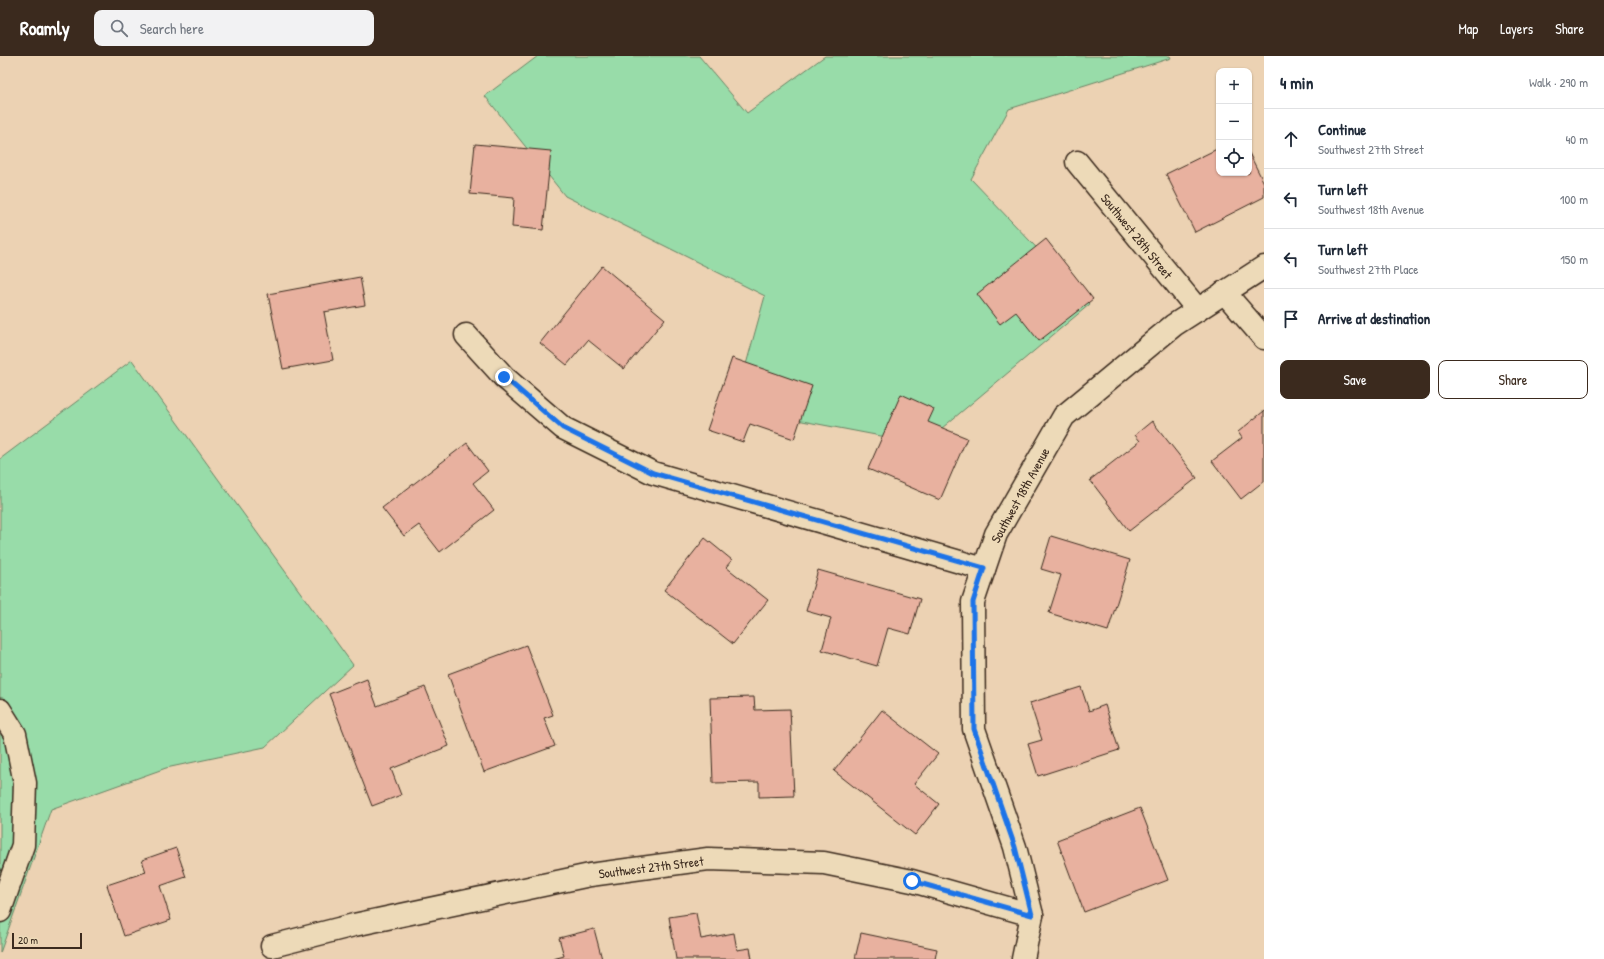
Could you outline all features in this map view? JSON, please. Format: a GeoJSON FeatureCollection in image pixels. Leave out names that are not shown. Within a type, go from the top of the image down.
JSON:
{"type":"FeatureCollection","features":[{"type":"Feature","properties":{"kind":"street","name":"Southwest 28th Street"},"geometry":{"type":"LineString","coordinates":[[1077,162],[1198,310]]}},
{"type":"Feature","properties":{"kind":"street","name":"Southwest 18th Avenue"},"geometry":{"type":"LineString","coordinates":[[1023,959],[1032,915],[1015,847],[974,729],[973,602],[984,568],[996,534],[1064,416],[1174,325],[1264,267]]}},
{"type":"Feature","properties":{"kind":"street"},"geometry":{"type":"LineString","coordinates":[[1224,292],[1264,338]]}},
{"type":"Feature","properties":{"kind":"street"},"geometry":{"type":"LineString","coordinates":[[466,336],[504,377],[563,428],[653,473],[984,568]]}},
{"type":"Feature","properties":{"kind":"street"},"geometry":{"type":"LineString","coordinates":[[0,710],[15,734],[25,783],[23,845],[0,910]]}},
{"type":"Feature","properties":{"kind":"street","name":"Southwest 27th Street"},"geometry":{"type":"LineString","coordinates":[[272,946],[354,925],[590,875],[708,859],[824,863],[912,881],[1032,915]]}},
{"type":"Feature","properties":{"kind":"green space"},"geometry":{"type":"Polygon","coordinates":[[[538,56],[699,56],[747,113],[825,56],[1170,56],[1171,58],[1009,109],[971,179],[1090,304],[923,444],[734,408],[765,296],[565,196],[485,96],[538,56]]]}},
{"type":"Feature","properties":{"kind":"green space"},"geometry":{"type":"Polygon","coordinates":[[[132,360],[353,665],[265,747],[166,768],[51,809],[0,953],[0,459],[132,360]]]}},
{"type":"Feature","properties":{"kind":"building"},"geometry":{"type":"Polygon","coordinates":[[[475,144],[551,151],[543,230],[512,227],[514,198],[470,194],[475,144]]]}},
{"type":"Feature","properties":{"kind":"building"},"geometry":{"type":"Polygon","coordinates":[[[1216,149],[1216,176],[1252,176],[1252,159],[1264,183],[1264,197],[1195,232],[1166,174],[1216,149]]]}},
{"type":"Feature","properties":{"kind":"building"},"geometry":{"type":"Polygon","coordinates":[[[1046,239],[1093,299],[1039,341],[1016,312],[1000,324],[977,294],[1046,239]]]}},
{"type":"Feature","properties":{"kind":"building"},"geometry":{"type":"Polygon","coordinates":[[[602,266],[665,319],[624,369],[588,340],[567,365],[540,343],[602,266]]]}},
{"type":"Feature","properties":{"kind":"building"},"geometry":{"type":"Polygon","coordinates":[[[360,277],[365,305],[324,312],[333,360],[283,369],[268,294],[360,277]]]}},
{"type":"Feature","properties":{"kind":"building"},"geometry":{"type":"Polygon","coordinates":[[[732,358],[812,386],[794,439],[750,424],[743,442],[707,430],[732,358]]]}},
{"type":"Feature","properties":{"kind":"building"},"geometry":{"type":"Polygon","coordinates":[[[901,394],[934,409],[928,422],[967,438],[940,500],[868,469],[901,394]]]}},
{"type":"Feature","properties":{"kind":"building"},"geometry":{"type":"Polygon","coordinates":[[[1264,411],[1264,481],[1241,499],[1212,461],[1242,438],[1238,432],[1264,411]]]}},
{"type":"Feature","properties":{"kind":"building"},"geometry":{"type":"Polygon","coordinates":[[[1152,421],[1197,478],[1129,531],[1090,480],[1140,441],[1135,435],[1152,421]]]}},
{"type":"Feature","properties":{"kind":"building"},"geometry":{"type":"Polygon","coordinates":[[[467,443],[488,471],[473,483],[494,510],[440,552],[419,525],[404,536],[382,508],[467,443]]]}},
{"type":"Feature","properties":{"kind":"building"},"geometry":{"type":"Polygon","coordinates":[[[1051,536],[1130,560],[1108,631],[1049,613],[1061,575],[1041,569],[1051,536]]]}},
{"type":"Feature","properties":{"kind":"building"},"geometry":{"type":"Polygon","coordinates":[[[705,538],[732,560],[726,567],[768,600],[733,644],[664,590],[705,538]]]}},
{"type":"Feature","properties":{"kind":"building"},"geometry":{"type":"Polygon","coordinates":[[[818,570],[920,599],[910,634],[888,628],[877,666],[822,650],[831,618],[806,611],[818,570]]]}},
{"type":"Feature","properties":{"kind":"building"},"geometry":{"type":"Polygon","coordinates":[[[526,645],[553,715],[544,718],[555,746],[484,772],[448,674],[526,645]]]}},
{"type":"Feature","properties":{"kind":"building"},"geometry":{"type":"Polygon","coordinates":[[[367,679],[377,706],[425,687],[449,746],[391,769],[401,795],[372,806],[329,694],[367,679]]]}},
{"type":"Feature","properties":{"kind":"building"},"geometry":{"type":"Polygon","coordinates":[[[1081,687],[1089,711],[1105,705],[1119,750],[1038,776],[1028,744],[1042,740],[1030,703],[1081,687]]]}},
{"type":"Feature","properties":{"kind":"building"},"geometry":{"type":"Polygon","coordinates":[[[754,697],[755,710],[790,709],[794,796],[759,797],[759,782],[713,783],[710,698],[754,697]]]}},
{"type":"Feature","properties":{"kind":"building"},"geometry":{"type":"Polygon","coordinates":[[[882,710],[938,754],[914,784],[939,804],[915,835],[834,771],[882,710]]]}},
{"type":"Feature","properties":{"kind":"building"},"geometry":{"type":"Polygon","coordinates":[[[1140,808],[1168,880],[1084,912],[1057,840],[1140,808]]]}},
{"type":"Feature","properties":{"kind":"building"},"geometry":{"type":"Polygon","coordinates":[[[176,848],[186,877],[160,886],[171,920],[124,936],[107,885],[146,872],[142,860],[176,848]]]}},
{"type":"Feature","properties":{"kind":"building"},"geometry":{"type":"Polygon","coordinates":[[[696,913],[701,939],[734,933],[737,950],[750,948],[752,959],[676,959],[669,917],[696,913]]]}},
{"type":"Feature","properties":{"kind":"building"},"geometry":{"type":"Polygon","coordinates":[[[594,929],[602,959],[553,959],[564,956],[559,938],[594,929]]]}},
{"type":"Feature","properties":{"kind":"building"},"geometry":{"type":"Polygon","coordinates":[[[861,933],[937,949],[935,959],[855,959],[861,933]]]}},
{"type":"Feature","properties":{"kind":"route"},"geometry":{"type":"LineString","coordinates":[[504,377],[563,428],[653,473],[984,568],[973,602],[974,729],[1015,847],[1032,915],[912,881]]}}]}
